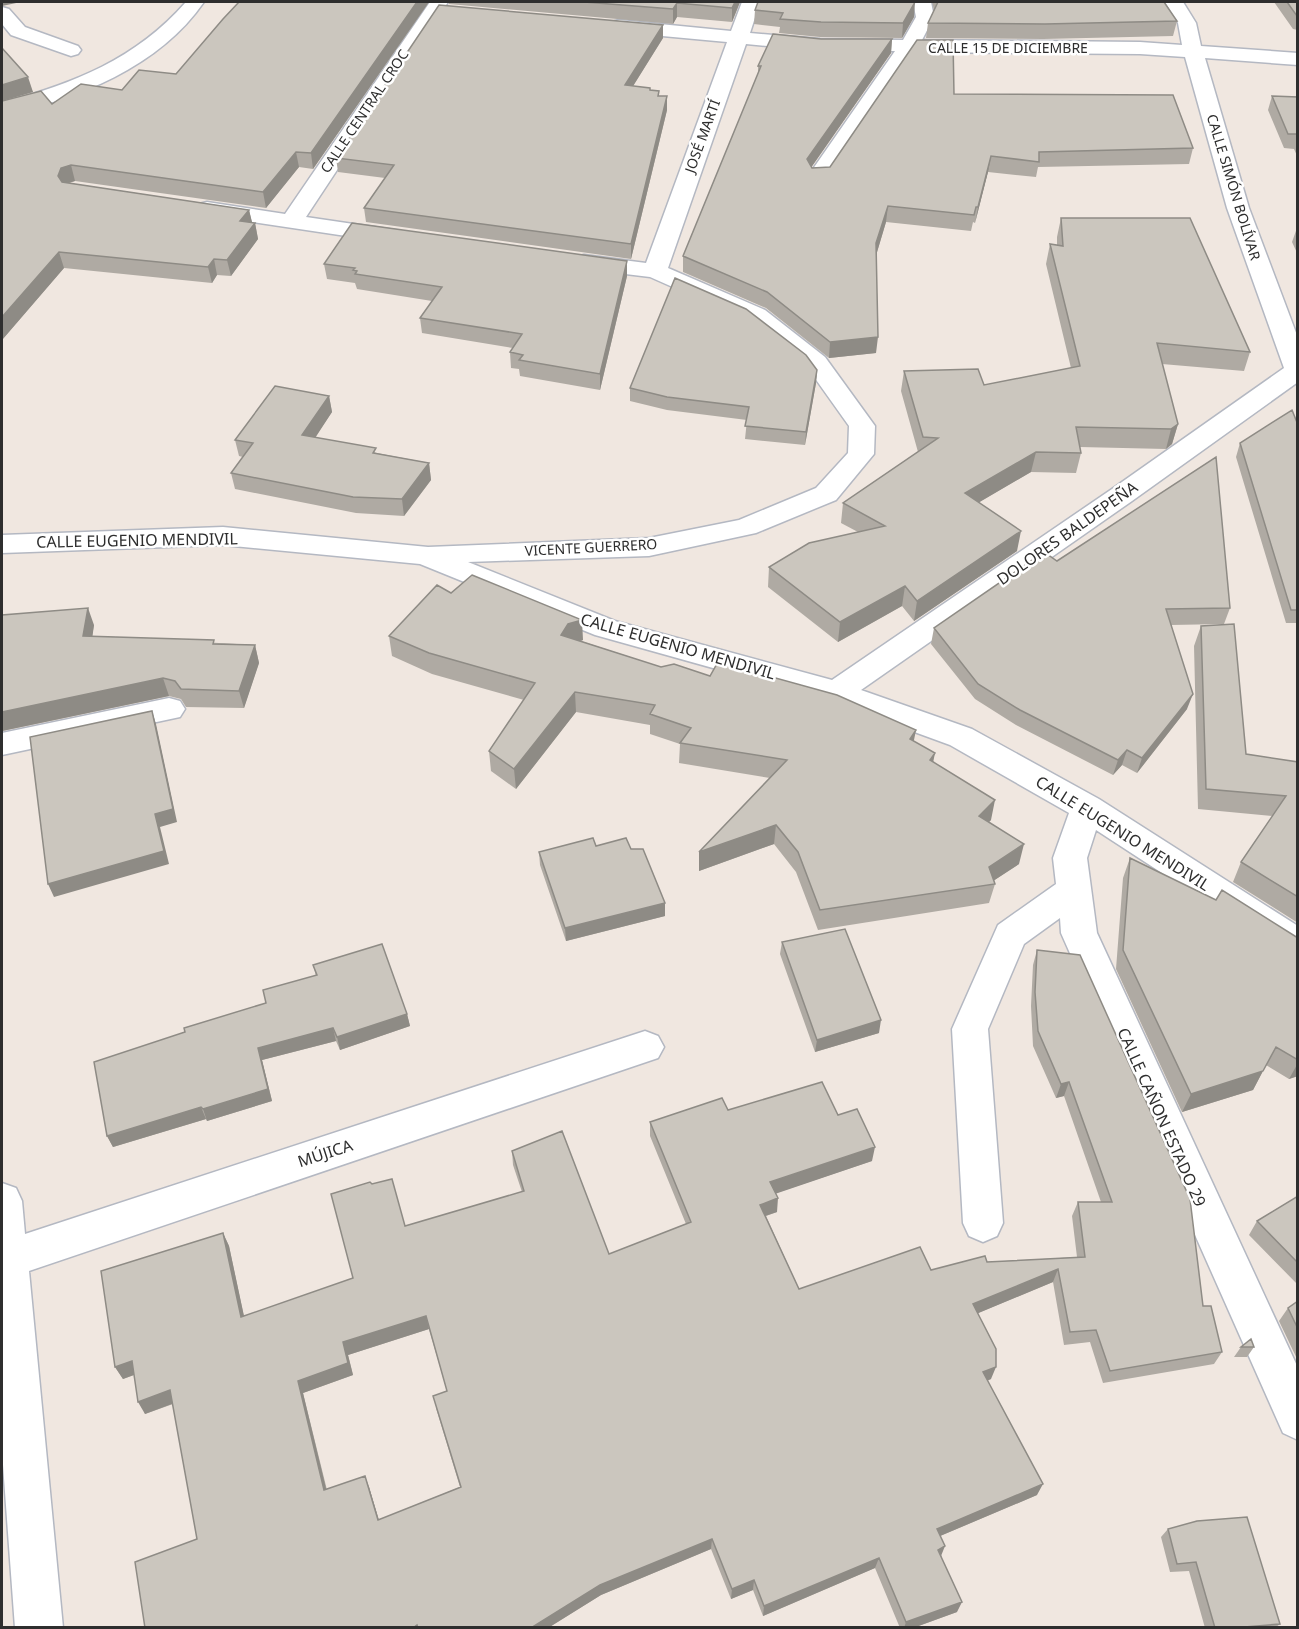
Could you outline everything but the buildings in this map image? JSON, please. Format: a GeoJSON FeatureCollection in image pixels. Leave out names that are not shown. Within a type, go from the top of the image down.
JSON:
{"type":"FeatureCollection","features":[{"type":"Feature","properties":{"kind":"street"},"geometry":{"type":"LineString","coordinates":[[2,109],[84,84],[156,43],[195,2]]}},
{"type":"Feature","properties":{"kind":"street","name":"JOSÉ MARTÍ"},"geometry":{"type":"LineString","coordinates":[[654,271],[751,2]]}},
{"type":"Feature","properties":{"kind":"street"},"geometry":{"type":"LineString","coordinates":[[819,176],[925,17],[922,2]]}},
{"type":"Feature","properties":{"kind":"street","name":"CALLE SIMÓN BOLÍVAR"},"geometry":{"type":"LineString","coordinates":[[1174,2],[1187,23],[1192,52],[1238,208],[1272,308],[1297,372]]}},
{"type":"Feature","properties":{"kind":"street"},"geometry":{"type":"LineString","coordinates":[[436,6],[456,12]]}},
{"type":"Feature","properties":{"kind":"street","name":"CALLE CENTRAL CROC"},"geometry":{"type":"LineString","coordinates":[[291,222],[436,6]]}},
{"type":"Feature","properties":{"kind":"street"},"geometry":{"type":"LineString","coordinates":[[2,13],[18,31],[71,50]]}},
{"type":"Feature","properties":{"kind":"street","name":"CALLE 15 DE DICIEMBRE"},"geometry":{"type":"LineString","coordinates":[[597,24],[820,45],[1097,47],[1298,59]]}},
{"type":"Feature","properties":{"kind":"street"},"geometry":{"type":"LineString","coordinates":[[189,207],[420,239]]}},
{"type":"Feature","properties":{"kind":"street","name":"VICENTE GUERRERO"},"geometry":{"type":"LineString","coordinates":[[424,555],[650,546],[746,527],[826,494],[861,454],[862,426],[816,362],[756,315],[654,271],[561,258]]}},
{"type":"Feature","properties":{"kind":"street"},"geometry":{"type":"LineString","coordinates":[[1272,308],[1298,298]]}},
{"type":"Feature","properties":{"kind":"street","name":"DOLORES BALDEPEÑA"},"geometry":{"type":"LineString","coordinates":[[836,692],[1297,372]]}},
{"type":"Feature","properties":{"kind":"street","name":"CALLE EUGENIO MENDIVIL"},"geometry":{"type":"LineString","coordinates":[[2,544],[224,536],[424,555],[605,628],[836,692],[961,737],[1087,808],[1298,945]]}},
{"type":"Feature","properties":{"kind":"street"},"geometry":{"type":"LineString","coordinates":[[2,744],[169,709]]}},
{"type":"Feature","properties":{"kind":"street","name":"CALLE CAÑON ESTADO 29"},"geometry":{"type":"LineString","coordinates":[[1087,808],[1070,858],[1079,933],[1298,1418]]}},
{"type":"Feature","properties":{"kind":"street"},"geometry":{"type":"LineString","coordinates":[[983,1223],[970,1029],[1010,935],[1074,889]]}},
{"type":"Feature","properties":{"kind":"street","name":"MÚJICA"},"geometry":{"type":"LineString","coordinates":[[5,1260],[645,1047]]}},
{"type":"Feature","properties":{"kind":"street"},"geometry":{"type":"LineString","coordinates":[[2,1201],[5,1260],[39,1628]]}}]}
